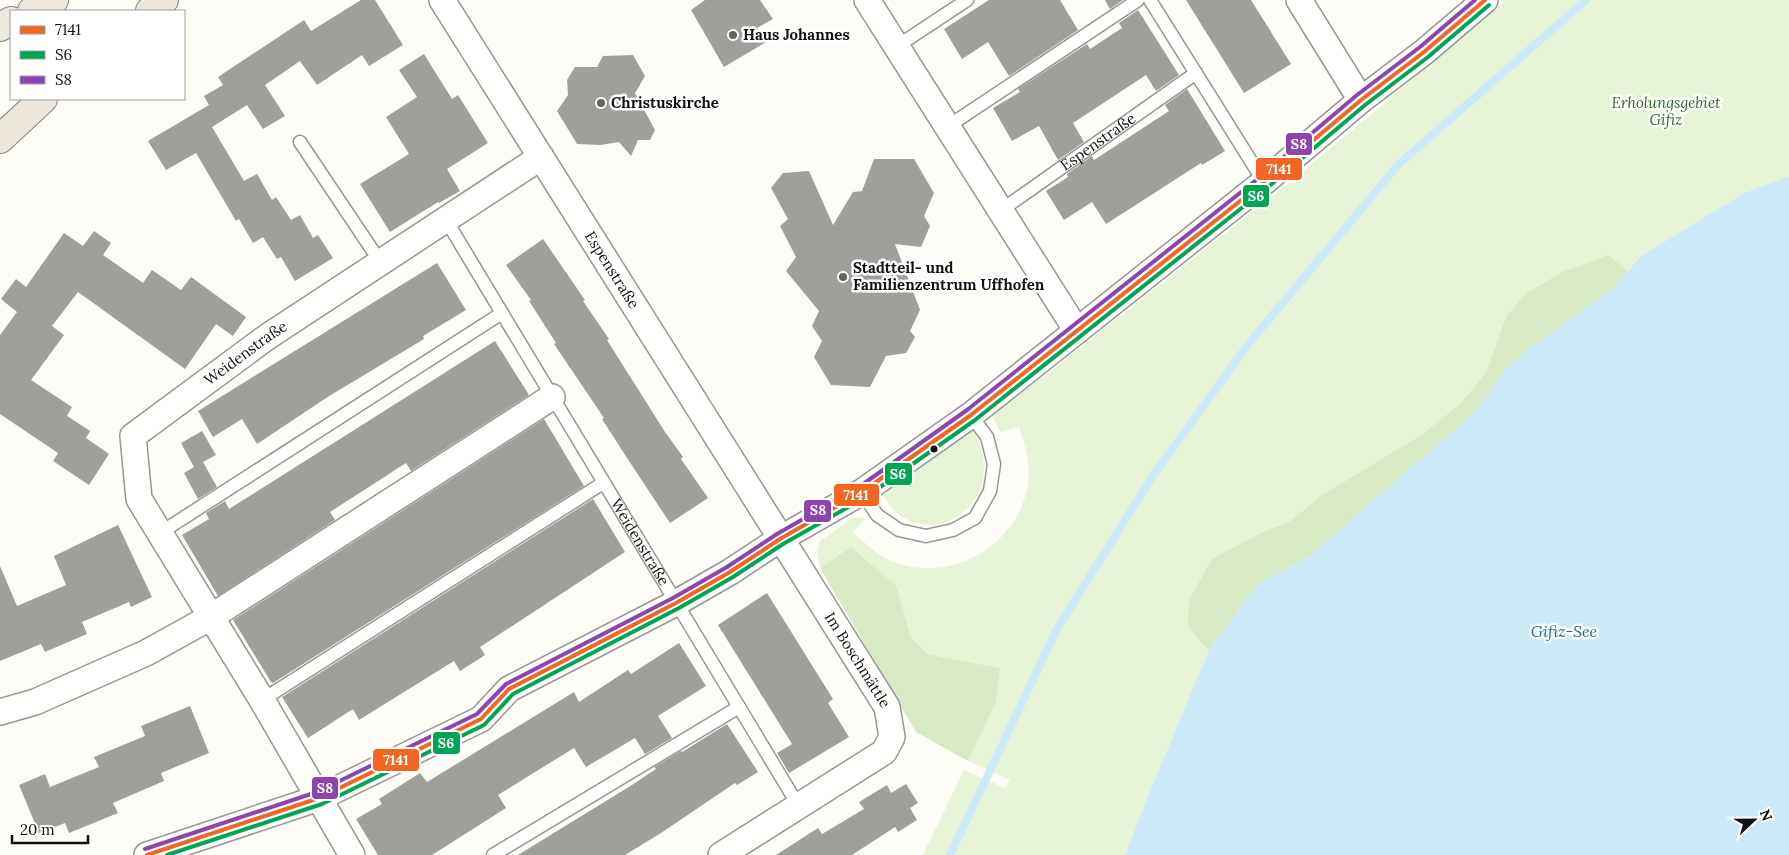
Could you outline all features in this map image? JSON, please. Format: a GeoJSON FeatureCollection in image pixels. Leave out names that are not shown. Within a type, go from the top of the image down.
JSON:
{"type":"FeatureCollection","features":[{"type":"Feature","properties":{"kind":"highway"},"geometry":{"type":"LineString","coordinates":[[151,10],[164,0]]}},
{"type":"Feature","properties":{"kind":"highway"},"geometry":{"type":"LineString","coordinates":[[0,139],[42,100]]}},
{"type":"Feature","properties":{"kind":"main road"},"geometry":{"type":"LineString","coordinates":[[34,10],[54,0]]}},
{"type":"Feature","properties":{"kind":"street","name":"Espenstraße"},"geometry":{"type":"LineString","coordinates":[[442,0],[780,540]]}},
{"type":"Feature","properties":{"kind":"street"},"geometry":{"type":"LineString","coordinates":[[867,0],[1077,331]]}},
{"type":"Feature","properties":{"kind":"street"},"geometry":{"type":"LineString","coordinates":[[1299,0],[1361,100]]}},
{"type":"Feature","properties":{"kind":"street"},"geometry":{"type":"LineString","coordinates":[[147,855],[319,798],[480,719],[509,689],[676,603],[862,492],[971,415],[1264,182],[1361,100],[1424,52],[1485,0]]}},
{"type":"Feature","properties":{"kind":"street","name":"Weidenstraße"},"geometry":{"type":"LineString","coordinates":[[352,855],[262,700],[139,499],[133,436],[267,337],[541,157]]}},
{"type":"Feature","properties":{"kind":"street"},"geometry":{"type":"LineString","coordinates":[[0,712],[35,702],[146,654],[211,617],[552,397]]}},
{"type":"Feature","properties":{"kind":"street","name":"Im Boschmättle"},"geometry":{"type":"LineString","coordinates":[[721,855],[884,752],[892,737],[887,706],[780,540]]}},
{"type":"Feature","properties":{"kind":"lane"},"geometry":{"type":"LineString","coordinates":[[896,47],[967,0]]}},
{"type":"Feature","properties":{"kind":"lane"},"geometry":{"type":"LineString","coordinates":[[946,127],[1138,0]]}},
{"type":"Feature","properties":{"kind":"lane"},"geometry":{"type":"LineString","coordinates":[[1150,0],[1264,182]]}},
{"type":"Feature","properties":{"kind":"lane","name":"Espenstraße"},"geometry":{"type":"LineString","coordinates":[[1000,212],[1196,74]]}},
{"type":"Feature","properties":{"kind":"lane"},"geometry":{"type":"LineString","coordinates":[[300,142],[381,263]]}},
{"type":"Feature","properties":{"kind":"lane","name":"Weidenstraße"},"geometry":{"type":"LineString","coordinates":[[446,220],[676,603]]}},
{"type":"Feature","properties":{"kind":"lane"},"geometry":{"type":"LineString","coordinates":[[160,533],[502,313]]}},
{"type":"Feature","properties":{"kind":"lane"},"geometry":{"type":"LineString","coordinates":[[862,492],[877,515],[899,530],[926,536],[953,530],[975,518],[990,491],[994,464],[987,437],[971,415]]}},
{"type":"Feature","properties":{"kind":"lane","name":"Weidenstraße"},"geometry":{"type":"LineString","coordinates":[[262,700],[603,482]]}},
{"type":"Feature","properties":{"kind":"lane"},"geometry":{"type":"LineString","coordinates":[[676,603],[798,805]]}},
{"type":"Feature","properties":{"kind":"lane"},"geometry":{"type":"LineString","coordinates":[[493,855],[739,707]]}},
{"type":"Feature","properties":{"kind":"green space","name":"Erholungsgebiet Gifiz"},"geometry":{"type":"Polygon","coordinates":[[[1506,0],[1789,0],[1789,176],[1744,193],[1641,256],[1611,290],[1531,347],[1505,369],[1475,412],[1308,557],[1258,584],[1209,650],[1125,855],[923,855],[964,770],[1005,788],[1010,780],[968,761],[996,702],[1000,668],[928,654],[911,638],[851,547],[820,568],[817,553],[820,541],[854,517],[865,518],[853,532],[864,542],[880,555],[893,562],[922,568],[943,567],[963,562],[982,552],[999,539],[1013,523],[1023,504],[1029,469],[1019,427],[1001,432],[991,415],[1053,369],[1298,176],[1506,0]]]}},
{"type":"Feature","properties":{"kind":"green space"},"geometry":{"type":"Polygon","coordinates":[[[1608,255],[1628,271],[1611,290],[1505,370],[1475,412],[1308,557],[1258,584],[1209,650],[1200,641],[1188,626],[1189,600],[1212,559],[1263,532],[1289,522],[1321,496],[1423,434],[1461,403],[1486,373],[1506,317],[1526,293],[1563,272],[1608,255]]]}},
{"type":"Feature","properties":{"kind":"green space"},"geometry":{"type":"Polygon","coordinates":[[[973,428],[983,457],[984,472],[981,487],[967,509],[957,517],[933,525],[909,520],[895,511],[883,495],[973,428]]]}},
{"type":"Feature","properties":{"kind":"green space"},"geometry":{"type":"Polygon","coordinates":[[[851,547],[896,586],[911,638],[928,654],[1000,668],[996,702],[968,761],[916,732],[820,568],[851,547]]]}},
{"type":"Feature","properties":{"kind":"water","name":"Gifiz-See"},"geometry":{"type":"Polygon","coordinates":[[[1789,176],[1789,855],[1125,855],[1209,650],[1258,584],[1308,557],[1475,412],[1505,370],[1531,347],[1611,290],[1641,256],[1744,193],[1789,176]]]}},
{"type":"Feature","properties":{"kind":"building"},"geometry":{"type":"Polygon","coordinates":[[[361,0],[375,0],[403,45],[369,66],[362,55],[317,85],[300,61],[265,85],[285,116],[263,129],[247,105],[212,127],[244,181],[257,174],[272,200],[276,197],[291,220],[300,215],[313,238],[318,235],[333,258],[295,281],[281,257],[277,259],[263,237],[253,243],[239,219],[236,221],[196,153],[166,170],[148,141],[209,105],[204,96],[223,85],[218,77],[304,20],[311,31],[361,0]]]}},
{"type":"Feature","properties":{"kind":"building","name":"Haus Johannes"},"geometry":{"type":"Polygon","coordinates":[[[705,0],[760,0],[773,19],[757,28],[766,42],[724,67],[691,10],[705,0]]]}},
{"type":"Feature","properties":{"kind":"building"},"geometry":{"type":"Polygon","coordinates":[[[989,0],[1060,0],[1078,30],[1009,76],[988,42],[962,59],[944,29],[989,0]]]}},
{"type":"Feature","properties":{"kind":"building"},"geometry":{"type":"Polygon","coordinates":[[[1105,0],[1123,0],[1110,9],[1105,0]]]}},
{"type":"Feature","properties":{"kind":"building"},"geometry":{"type":"Polygon","coordinates":[[[1186,0],[1251,0],[1291,64],[1244,93],[1186,0]]]}},
{"type":"Feature","properties":{"kind":"building"},"geometry":{"type":"Polygon","coordinates":[[[1138,10],[1179,75],[1156,91],[1146,75],[1073,123],[1084,142],[1058,160],[1039,126],[1012,141],[993,108],[1020,92],[1018,89],[1087,44],[1090,49],[1122,28],[1119,23],[1138,10]]]}},
{"type":"Feature","properties":{"kind":"building"},"geometry":{"type":"Polygon","coordinates":[[[424,54],[452,99],[458,95],[488,143],[447,169],[460,191],[438,202],[390,232],[360,184],[409,154],[386,117],[417,97],[399,70],[424,54]]]}},
{"type":"Feature","properties":{"kind":"building","name":"Christuskirche"},"geometry":{"type":"Polygon","coordinates":[[[633,55],[645,76],[635,93],[655,130],[650,140],[638,140],[631,156],[619,142],[600,145],[577,144],[557,111],[568,95],[567,80],[575,67],[597,67],[603,56],[633,55]]]}},
{"type":"Feature","properties":{"kind":"building"},"geometry":{"type":"Polygon","coordinates":[[[1187,89],[1225,151],[1202,165],[1201,163],[1106,224],[1092,202],[1064,220],[1046,191],[1068,177],[1067,174],[1092,156],[1094,160],[1169,111],[1165,105],[1187,89]]]}},
{"type":"Feature","properties":{"kind":"building","name":"Stadtteil- und Familienzentrum Uffhofen"},"geometry":{"type":"Polygon","coordinates":[[[874,159],[914,159],[934,193],[924,216],[930,226],[921,247],[895,244],[920,310],[910,331],[915,337],[906,353],[886,356],[870,387],[831,385],[814,357],[822,341],[812,326],[819,311],[786,271],[796,257],[780,226],[788,219],[771,188],[783,173],[809,171],[833,225],[853,192],[862,191],[874,159]]]}},
{"type":"Feature","properties":{"kind":"building"},"geometry":{"type":"Polygon","coordinates":[[[94,231],[111,243],[103,255],[143,283],[152,270],[181,290],[191,277],[246,317],[233,336],[216,324],[185,369],[78,292],[52,326],[64,335],[31,380],[72,407],[67,416],[90,431],[86,438],[109,454],[89,485],[53,461],[58,453],[0,414],[0,335],[17,312],[1,299],[16,279],[26,287],[64,233],[83,246],[94,231]]]}},
{"type":"Feature","properties":{"kind":"building"},"geometry":{"type":"Polygon","coordinates":[[[543,239],[585,300],[583,301],[609,339],[607,340],[683,457],[681,459],[708,498],[670,523],[602,419],[604,418],[554,344],[556,343],[529,301],[531,300],[506,265],[543,239]]]}},
{"type":"Feature","properties":{"kind":"building"},"geometry":{"type":"Polygon","coordinates":[[[437,263],[466,310],[423,336],[424,339],[326,398],[257,444],[242,419],[213,437],[198,411],[437,263]]]}},
{"type":"Feature","properties":{"kind":"building"},"geometry":{"type":"Polygon","coordinates":[[[495,341],[529,395],[411,471],[406,463],[330,512],[335,520],[218,596],[182,535],[209,519],[206,513],[225,501],[229,509],[495,341]]]}},
{"type":"Feature","properties":{"kind":"building"},"geometry":{"type":"Polygon","coordinates":[[[544,419],[584,486],[273,683],[271,682],[233,620],[544,419]]]}},
{"type":"Feature","properties":{"kind":"building"},"geometry":{"type":"Polygon","coordinates":[[[202,431],[216,455],[203,462],[217,487],[198,499],[184,473],[194,467],[181,443],[202,431]]]}},
{"type":"Feature","properties":{"kind":"building"},"geometry":{"type":"Polygon","coordinates":[[[593,499],[625,552],[480,647],[485,655],[460,671],[454,661],[359,720],[353,709],[308,738],[282,697],[593,499]]]}},
{"type":"Feature","properties":{"kind":"building"},"geometry":{"type":"Polygon","coordinates":[[[118,525],[152,597],[131,607],[129,602],[82,622],[87,634],[45,652],[41,644],[0,661],[0,566],[17,606],[66,585],[54,556],[118,525]]]}},
{"type":"Feature","properties":{"kind":"building"},"geometry":{"type":"Polygon","coordinates":[[[767,593],[833,699],[828,703],[849,737],[789,773],[777,753],[792,744],[718,625],[767,593]]]}},
{"type":"Feature","properties":{"kind":"building"},"geometry":{"type":"Polygon","coordinates":[[[679,643],[706,686],[658,716],[672,738],[645,754],[635,738],[586,767],[574,748],[498,795],[506,808],[432,855],[378,855],[356,819],[382,804],[379,799],[420,773],[427,782],[574,692],[579,702],[628,670],[631,674],[679,643]]]}},
{"type":"Feature","properties":{"kind":"building"},"geometry":{"type":"Polygon","coordinates":[[[190,706],[209,753],[161,773],[164,781],[113,803],[118,813],[69,833],[65,823],[39,833],[19,785],[45,774],[50,787],[99,767],[94,757],[145,736],[141,726],[190,706]]]}},
{"type":"Feature","properties":{"kind":"building"},"geometry":{"type":"Polygon","coordinates":[[[727,724],[758,772],[737,785],[735,783],[661,833],[625,855],[518,855],[632,785],[656,769],[654,767],[727,724]]]}},
{"type":"Feature","properties":{"kind":"building"},"geometry":{"type":"Polygon","coordinates":[[[906,784],[918,803],[910,808],[917,820],[898,832],[895,827],[852,855],[776,855],[818,828],[822,834],[864,809],[859,802],[887,785],[891,793],[906,784]]]}},
{"type":"Feature","properties":{"kind":"waterway"},"geometry":{"type":"LineString","coordinates":[[950,855],[1057,629],[1152,477],[1249,343],[1399,164],[1586,0]]}},
{"type":"Feature","properties":{"kind":"transit line","name":"S8"},"geometry":{"type":"LineString","coordinates":[[145,849],[317,792],[477,714],[506,684],[673,598],[727,567],[777,534],[859,487],[967,410],[1260,177],[1357,95],[1420,47],[1475,0]]}},
{"type":"Feature","properties":{"kind":"transit line","name":"7141"},"geometry":{"type":"LineString","coordinates":[[147,855],[319,798],[481,719],[509,689],[676,603],[730,572],[780,539],[862,492],[971,415],[1264,182],[1361,100],[1424,52],[1485,0]]}},
{"type":"Feature","properties":{"kind":"transit line","name":"S6"},"geometry":{"type":"LineString","coordinates":[[167,855],[322,804],[484,725],[513,694],[679,608],[733,577],[783,544],[866,497],[975,420],[1268,187],[1365,105],[1428,57],[1489,5]]}},
{"type":"Feature","properties":{"kind":"place","name":"Haus Johannes"},"geometry":{"type":"Point","coordinates":[733,35]}},
{"type":"Feature","properties":{"kind":"place","name":"Christuskirche"},"geometry":{"type":"Point","coordinates":[601,103]}},
{"type":"Feature","properties":{"kind":"place","name":"Stadtteil- und Familienzentrum Uffhofen"},"geometry":{"type":"Point","coordinates":[843,277]}}]}
